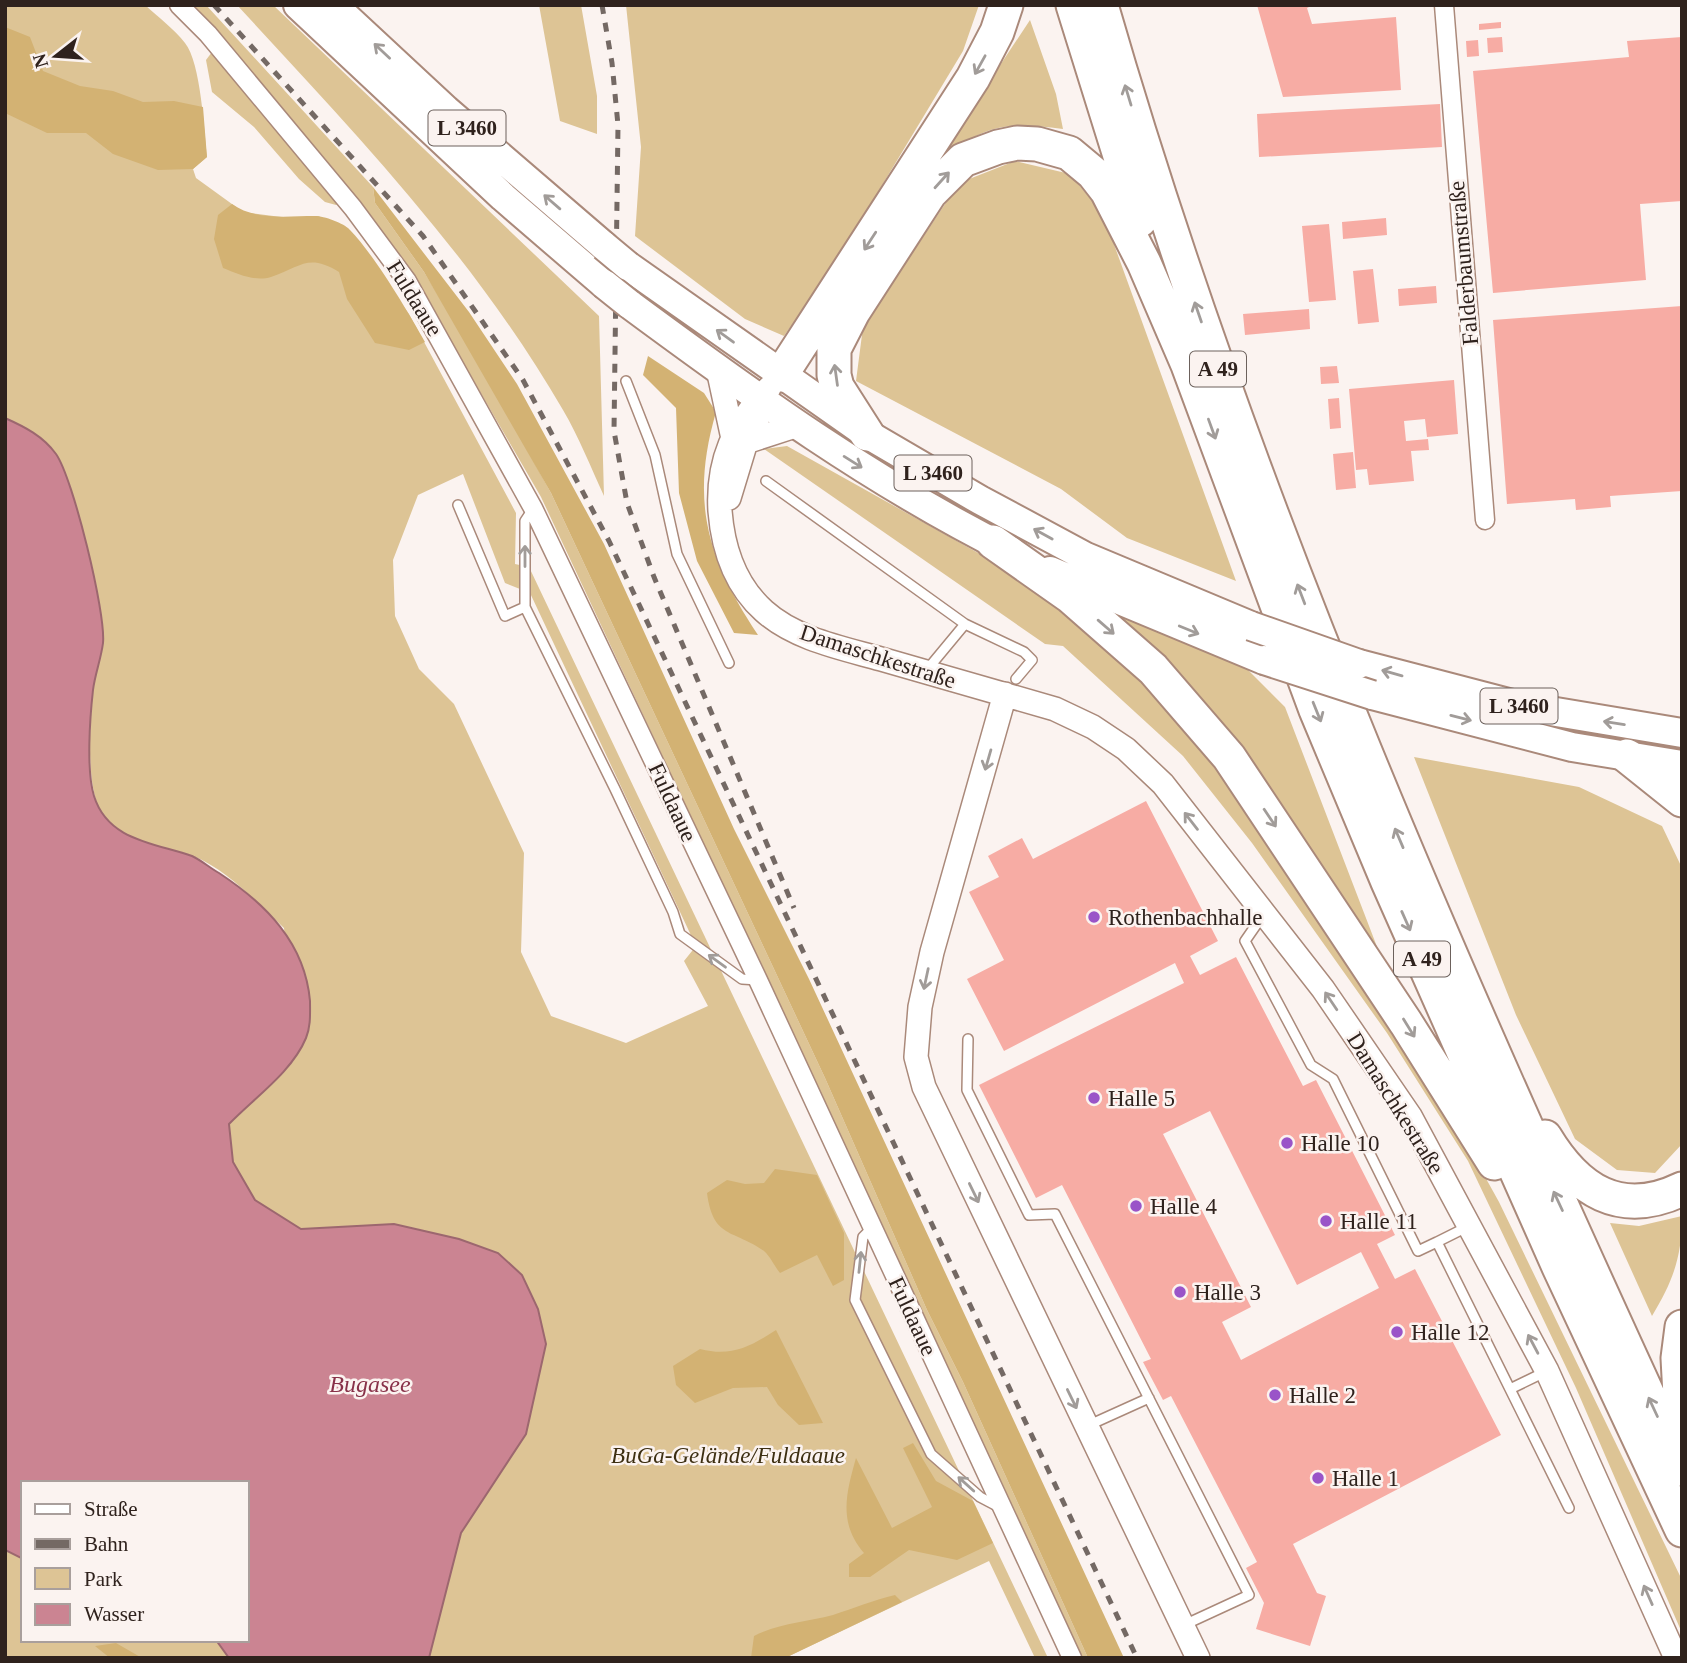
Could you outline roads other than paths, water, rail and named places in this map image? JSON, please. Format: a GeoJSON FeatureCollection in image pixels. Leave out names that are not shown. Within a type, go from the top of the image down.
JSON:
{"type":"FeatureCollection","features":[{"type":"Feature","properties":{"kind":"highway"},"geometry":{"type":"LineString","coordinates":[[781,375],[966,89],[997,32],[1006,5]]}},
{"type":"Feature","properties":{"kind":"highway","name":"A 49"},"geometry":{"type":"LineString","coordinates":[[1073,5],[1188,365],[1321,722],[1559,1267],[1682,1530]]}},
{"type":"Feature","properties":{"kind":"highway","name":"A 49"},"geometry":{"type":"LineString","coordinates":[[1101,5],[1172,237],[1248,453],[1353,727],[1475,1013],[1682,1469]]}},
{"type":"Feature","properties":{"kind":"highway"},"geometry":{"type":"LineString","coordinates":[[867,434],[840,393],[834,374],[835,349],[841,330],[930,193],[964,160],[998,147],[1017,143],[1052,147],[1069,153],[1093,173],[1119,211],[1188,365]]}},
{"type":"Feature","properties":{"kind":"highway"},"geometry":{"type":"LineString","coordinates":[[993,542],[1070,597],[1115,634],[1153,669],[1229,757],[1406,1023],[1559,1267]]}},
{"type":"Feature","properties":{"kind":"highway"},"geometry":{"type":"LineString","coordinates":[[1627,756],[1682,800]]}},
{"type":"Feature","properties":{"kind":"highway"},"geometry":{"type":"LineString","coordinates":[[1475,1013],[1556,1154],[1578,1180],[1605,1196],[1629,1201],[1658,1199],[1682,1189]]}},
{"type":"Feature","properties":{"kind":"highway"},"geometry":{"type":"LineString","coordinates":[[1682,1327],[1678,1358],[1682,1433]]}},
{"type":"Feature","properties":{"kind":"main road","name":"L 3460"},"geometry":{"type":"LineString","coordinates":[[298,5],[503,197],[604,284],[795,426],[914,499],[1061,576],[1264,660],[1372,695],[1573,747],[1682,765]]}},
{"type":"Feature","properties":{"kind":"main road","name":"L 3460"},"geometry":{"type":"LineString","coordinates":[[333,5],[446,110],[628,266],[867,434],[1086,557],[1251,626],[1359,664],[1520,706],[1682,733]]}},
{"type":"Feature","properties":{"kind":"street","name":"Fuldaaue"},"geometry":{"type":"LineString","coordinates":[[179,5],[208,34],[268,105],[353,208],[407,281],[533,508],[758,980],[1072,1658]]}},
{"type":"Feature","properties":{"kind":"street","name":"Falderbaumstraße"},"geometry":{"type":"LineString","coordinates":[[1444,5],[1485,520]]}},
{"type":"Feature","properties":{"kind":"street","name":"Damaschkestraße"},"geometry":{"type":"LineString","coordinates":[[718,369],[739,438]]}},
{"type":"Feature","properties":{"kind":"street","name":"Damaschkestraße"},"geometry":{"type":"LineString","coordinates":[[781,375],[739,438],[721,530],[729,561],[748,594],[765,612],[813,639],[925,672],[1011,686],[1093,727],[1126,749],[1163,785],[1323,989],[1410,1116],[1547,1371],[1676,1658]]}},
{"type":"Feature","properties":{"kind":"street"},"geometry":{"type":"LineString","coordinates":[[739,438],[795,426]]}},
{"type":"Feature","properties":{"kind":"street"},"geometry":{"type":"LineString","coordinates":[[1011,686],[932,952],[920,1007],[916,1057],[924,1087],[1198,1658]]}},
{"type":"Feature","properties":{"kind":"lane"},"geometry":{"type":"LineString","coordinates":[[626,381],[655,455],[677,554],[729,663]]}},
{"type":"Feature","properties":{"kind":"lane"},"geometry":{"type":"LineString","coordinates":[[766,481],[965,624],[1024,652],[1032,660],[1011,686]]}},
{"type":"Feature","properties":{"kind":"lane"},"geometry":{"type":"LineString","coordinates":[[458,505],[505,616],[525,607]]}},
{"type":"Feature","properties":{"kind":"lane"},"geometry":{"type":"LineString","coordinates":[[533,508],[525,521],[525,607],[615,789],[673,912],[680,934],[742,979],[758,980]]}},
{"type":"Feature","properties":{"kind":"lane"},"geometry":{"type":"LineString","coordinates":[[925,672],[965,624]]}},
{"type":"Feature","properties":{"kind":"lane"},"geometry":{"type":"LineString","coordinates":[[1264,914],[1245,941],[1311,1065],[1333,1079],[1418,1251],[1469,1226]]}},
{"type":"Feature","properties":{"kind":"lane"},"geometry":{"type":"LineString","coordinates":[[968,1039],[967,1090],[1029,1215],[1055,1214],[1249,1595],[1182,1625]]}},
{"type":"Feature","properties":{"kind":"lane"},"geometry":{"type":"LineString","coordinates":[[872,1228],[863,1237],[855,1300],[931,1454],[980,1497],[1004,1510]]}},
{"type":"Feature","properties":{"kind":"lane"},"geometry":{"type":"LineString","coordinates":[[1437,1242],[1569,1508]]}},
{"type":"Feature","properties":{"kind":"lane"},"geometry":{"type":"LineString","coordinates":[[1510,1389],[1547,1371]]}},
{"type":"Feature","properties":{"kind":"lane"},"geometry":{"type":"LineString","coordinates":[[1086,1427],[1149,1398]]}},
{"type":"Feature","properties":{"kind":"water","name":"Bugasee"},"geometry":{"type":"Polygon","coordinates":[[[5,418],[33,433],[56,454],[71,489],[87,546],[103,627],[103,643],[93,690],[89,743],[92,785],[101,811],[110,823],[121,831],[134,838],[195,858],[252,898],[280,927],[291,943],[307,980],[309,1024],[300,1050],[282,1073],[229,1124],[233,1162],[255,1200],[301,1229],[394,1224],[459,1239],[498,1253],[522,1275],[538,1309],[546,1344],[526,1434],[461,1533],[429,1658],[229,1658],[217,1642],[248,1642],[248,1481],[21,1481],[21,1558],[5,1550],[5,418]]]}},
{"type":"Feature","properties":{"kind":"railway"},"geometry":{"type":"LineString","coordinates":[[214,5],[423,236],[523,380],[609,541],[1137,1658]]}},
{"type":"Feature","properties":{"kind":"railway"},"geometry":{"type":"LineString","coordinates":[[602,5],[612,63],[618,125],[614,431],[627,503],[654,577],[794,908]]}},
{"type":"Feature","properties":{"kind":"place","name":"Rothenbachhalle"},"geometry":{"type":"Point","coordinates":[1094,917]}},
{"type":"Feature","properties":{"kind":"place","name":"Halle 5"},"geometry":{"type":"Point","coordinates":[1094,1098]}},
{"type":"Feature","properties":{"kind":"place","name":"Halle 10"},"geometry":{"type":"Point","coordinates":[1287,1143]}},
{"type":"Feature","properties":{"kind":"place","name":"Halle 4"},"geometry":{"type":"Point","coordinates":[1136,1206]}},
{"type":"Feature","properties":{"kind":"place","name":"Halle 11"},"geometry":{"type":"Point","coordinates":[1326,1221]}},
{"type":"Feature","properties":{"kind":"place","name":"Halle 3"},"geometry":{"type":"Point","coordinates":[1180,1292]}},
{"type":"Feature","properties":{"kind":"place","name":"Halle 12"},"geometry":{"type":"Point","coordinates":[1397,1332]}},
{"type":"Feature","properties":{"kind":"place","name":"Halle 2"},"geometry":{"type":"Point","coordinates":[1275,1395]}},
{"type":"Feature","properties":{"kind":"place","name":"Halle 1"},"geometry":{"type":"Point","coordinates":[1318,1478]}},
{"type":"Feature","properties":{"kind":"park label","name":"BuGa-Gelände/Fuldaaue"},"geometry":{"type":"Point","coordinates":[728,1455]}}]}
